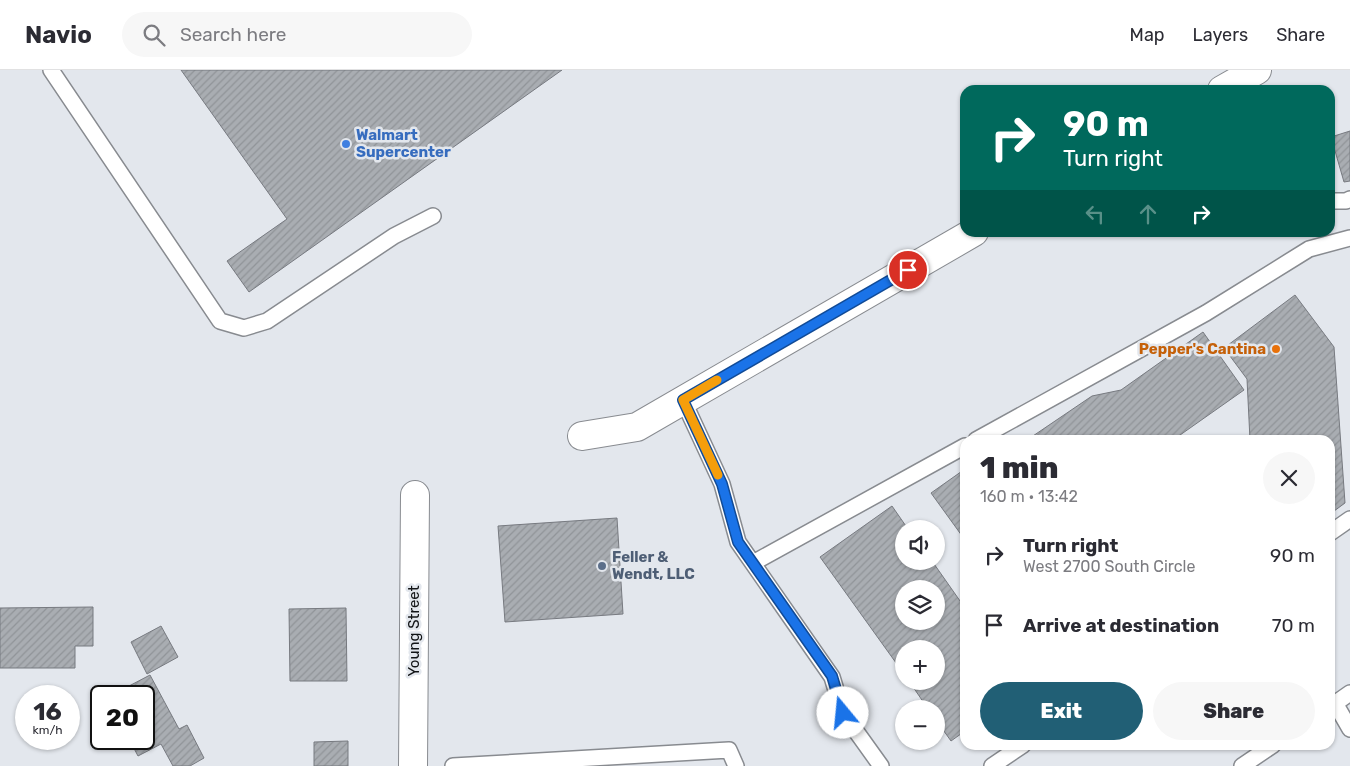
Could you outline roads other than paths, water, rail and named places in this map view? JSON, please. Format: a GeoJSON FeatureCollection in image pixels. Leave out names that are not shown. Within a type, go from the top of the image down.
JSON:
{"type":"FeatureCollection","features":[{"type":"Feature","properties":{"kind":"street"},"geometry":{"type":"LineString","coordinates":[[582,436],[636,427],[965,237]]}},
{"type":"Feature","properties":{"kind":"street","name":"Young Street"},"geometry":{"type":"LineString","coordinates":[[413,766],[415,495]]}},
{"type":"Feature","properties":{"kind":"lane"},"geometry":{"type":"LineString","coordinates":[[51,70],[220,321],[244,328],[267,321],[394,236],[433,216]]}},
{"type":"Feature","properties":{"kind":"lane"},"geometry":{"type":"LineString","coordinates":[[1335,201],[1350,199]]}},
{"type":"Feature","properties":{"kind":"lane"},"geometry":{"type":"LineString","coordinates":[[985,435],[1206,313],[1309,249],[1349,241]]}},
{"type":"Feature","properties":{"kind":"lane"},"geometry":{"type":"LineString","coordinates":[[683,400],[722,484],[738,542],[832,676],[843,713],[882,766]]}},
{"type":"Feature","properties":{"kind":"lane"},"geometry":{"type":"LineString","coordinates":[[753,564],[960,449]]}},
{"type":"Feature","properties":{"kind":"lane"},"geometry":{"type":"LineString","coordinates":[[1335,529],[1350,519]]}},
{"type":"Feature","properties":{"kind":"lane"},"geometry":{"type":"LineString","coordinates":[[1335,703],[1350,693]]}},
{"type":"Feature","properties":{"kind":"lane"},"geometry":{"type":"LineString","coordinates":[[1335,709],[1350,729]]}},
{"type":"Feature","properties":{"kind":"lane"},"geometry":{"type":"LineString","coordinates":[[453,766],[729,750],[736,766]]}},
{"type":"Feature","properties":{"kind":"lane"},"geometry":{"type":"LineString","coordinates":[[992,766],[1015,750]]}},
{"type":"Feature","properties":{"kind":"lane"},"geometry":{"type":"LineString","coordinates":[[1242,766],[1266,750]]}},
{"type":"Feature","properties":{"kind":"place","name":"Walmart Supercenter"},"geometry":{"type":"Point","coordinates":[346,144]}},
{"type":"Feature","properties":{"kind":"place","name":"Pepper's Cantina"},"geometry":{"type":"Point","coordinates":[1276,349]}},
{"type":"Feature","properties":{"kind":"place","name":"Feller & Wendt, LLC"},"geometry":{"type":"Point","coordinates":[602,566]}}]}
